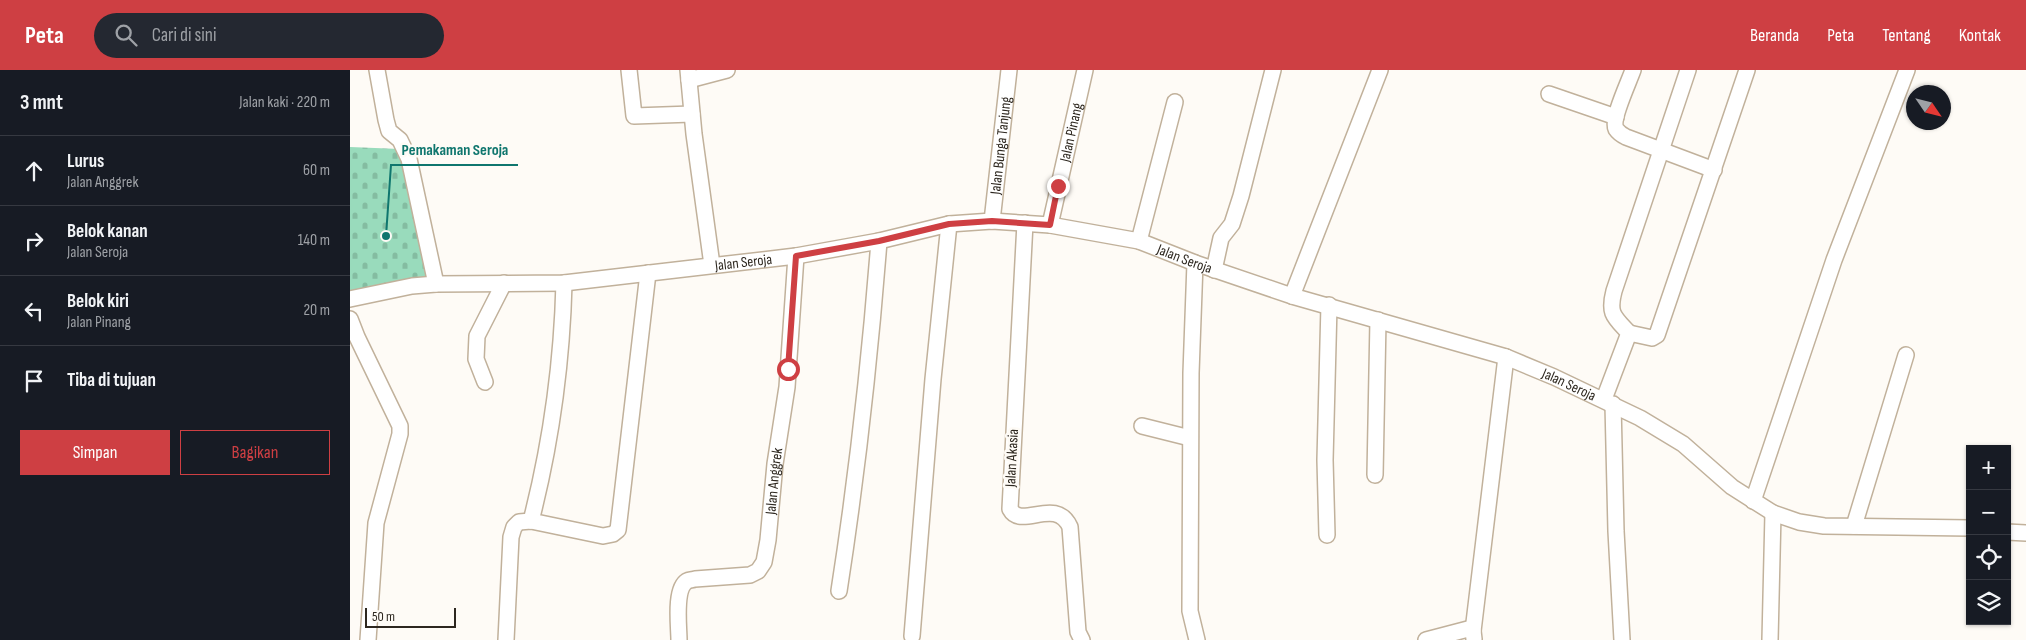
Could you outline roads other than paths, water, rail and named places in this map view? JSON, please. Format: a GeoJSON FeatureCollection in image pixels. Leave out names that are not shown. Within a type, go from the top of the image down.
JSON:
{"type":"FeatureCollection","features":[{"type":"Feature","properties":{"kind":"street"},"geometry":{"type":"LineString","coordinates":[[377,70],[389,131],[400,140],[409,159],[436,284]]}},
{"type":"Feature","properties":{"kind":"street"},"geometry":{"type":"LineString","coordinates":[[630,70],[634,116],[692,114]]}},
{"type":"Feature","properties":{"kind":"street"},"geometry":{"type":"LineString","coordinates":[[712,264],[688,75],[727,70]]}},
{"type":"Feature","properties":{"kind":"street","name":"Jalan Bunga Tanjung"},"geometry":{"type":"LineString","coordinates":[[992,221],[1008,70]]}},
{"type":"Feature","properties":{"kind":"street","name":"Jalan Pinang"},"geometry":{"type":"LineString","coordinates":[[1050,225],[1085,70]]}},
{"type":"Feature","properties":{"kind":"street"},"geometry":{"type":"LineString","coordinates":[[1214,270],[1221,238],[1232,224],[1241,196],[1273,70]]}},
{"type":"Feature","properties":{"kind":"street"},"geometry":{"type":"LineString","coordinates":[[1292,296],[1380,70]]}},
{"type":"Feature","properties":{"kind":"street"},"geometry":{"type":"LineString","coordinates":[[1633,70],[1616,116],[1615,127],[1621,134],[1714,170]]}},
{"type":"Feature","properties":{"kind":"street"},"geometry":{"type":"LineString","coordinates":[[1688,70],[1610,304],[1613,316],[1628,333],[1652,338],[1657,335],[1748,70]]}},
{"type":"Feature","properties":{"kind":"street"},"geometry":{"type":"LineString","coordinates":[[1753,501],[1834,260],[1908,70]]}},
{"type":"Feature","properties":{"kind":"street"},"geometry":{"type":"LineString","coordinates":[[1549,94],[1616,116]]}},
{"type":"Feature","properties":{"kind":"street"},"geometry":{"type":"LineString","coordinates":[[1139,241],[1175,102]]}},
{"type":"Feature","properties":{"kind":"street","name":"Jalan Seroja"},"geometry":{"type":"LineString","coordinates":[[350,299],[412,286],[436,284],[564,283],[712,264],[796,256],[879,241],[949,224],[992,221],[1050,225],[1139,241],[1214,270],[1292,296],[1506,357],[1609,402],[1683,444],[1732,487],[1753,501],[1773,513],[1799,522],[1824,526],[1966,528]]}},
{"type":"Feature","properties":{"kind":"street","name":"Jalan Akasia"},"geometry":{"type":"LineString","coordinates":[[1025,223],[1010,509],[1012,513],[1019,516],[1058,513],[1067,520],[1070,527],[1078,632],[1082,640]]}},
{"type":"Feature","properties":{"kind":"street"},"geometry":{"type":"LineString","coordinates":[[912,636],[949,224]]}},
{"type":"Feature","properties":{"kind":"street"},"geometry":{"type":"LineString","coordinates":[[839,591],[873,327],[879,241]]}},
{"type":"Feature","properties":{"kind":"street","name":"Jalan Anggrek"},"geometry":{"type":"LineString","coordinates":[[679,640],[678,602],[681,589],[686,582],[694,579],[750,575],[758,571],[764,562],[786,387],[796,256]]}},
{"type":"Feature","properties":{"kind":"street"},"geometry":{"type":"LineString","coordinates":[[1195,263],[1190,438],[1190,611],[1197,640]]}},
{"type":"Feature","properties":{"kind":"street"},"geometry":{"type":"LineString","coordinates":[[506,640],[511,537],[514,527],[519,522],[531,521],[603,536],[613,534],[618,530],[648,273]]}},
{"type":"Feature","properties":{"kind":"street"},"geometry":{"type":"LineString","coordinates":[[485,382],[476,360],[477,336],[504,283]]}},
{"type":"Feature","properties":{"kind":"street"},"geometry":{"type":"LineString","coordinates":[[531,521],[545,466],[557,384],[564,283]]}},
{"type":"Feature","properties":{"kind":"street"},"geometry":{"type":"LineString","coordinates":[[1327,535],[1325,460],[1328,305]]}},
{"type":"Feature","properties":{"kind":"street"},"geometry":{"type":"LineString","coordinates":[[350,319],[356,337],[400,426],[400,434],[376,523],[368,640]]}},
{"type":"Feature","properties":{"kind":"street"},"geometry":{"type":"LineString","coordinates":[[1375,475],[1378,320]]}},
{"type":"Feature","properties":{"kind":"street"},"geometry":{"type":"LineString","coordinates":[[1622,640],[1609,402],[1628,333]]}},
{"type":"Feature","properties":{"kind":"street"},"geometry":{"type":"LineString","coordinates":[[1854,526],[1906,355]]}},
{"type":"Feature","properties":{"kind":"street"},"geometry":{"type":"LineString","coordinates":[[1474,635],[1506,357]]}},
{"type":"Feature","properties":{"kind":"street"},"geometry":{"type":"LineString","coordinates":[[1142,426],[1190,438]]}},
{"type":"Feature","properties":{"kind":"street"},"geometry":{"type":"LineString","coordinates":[[1770,640],[1773,513]]}},
{"type":"Feature","properties":{"kind":"street"},"geometry":{"type":"LineString","coordinates":[[2011,532],[2026,533]]}},
{"type":"Feature","properties":{"kind":"street"},"geometry":{"type":"LineString","coordinates":[[1426,640],[1468,629],[1474,635]]}},
{"type":"Feature","properties":{"kind":"place","name":"Pemakaman Seroja"},"geometry":{"type":"Point","coordinates":[386,236]}}]}
